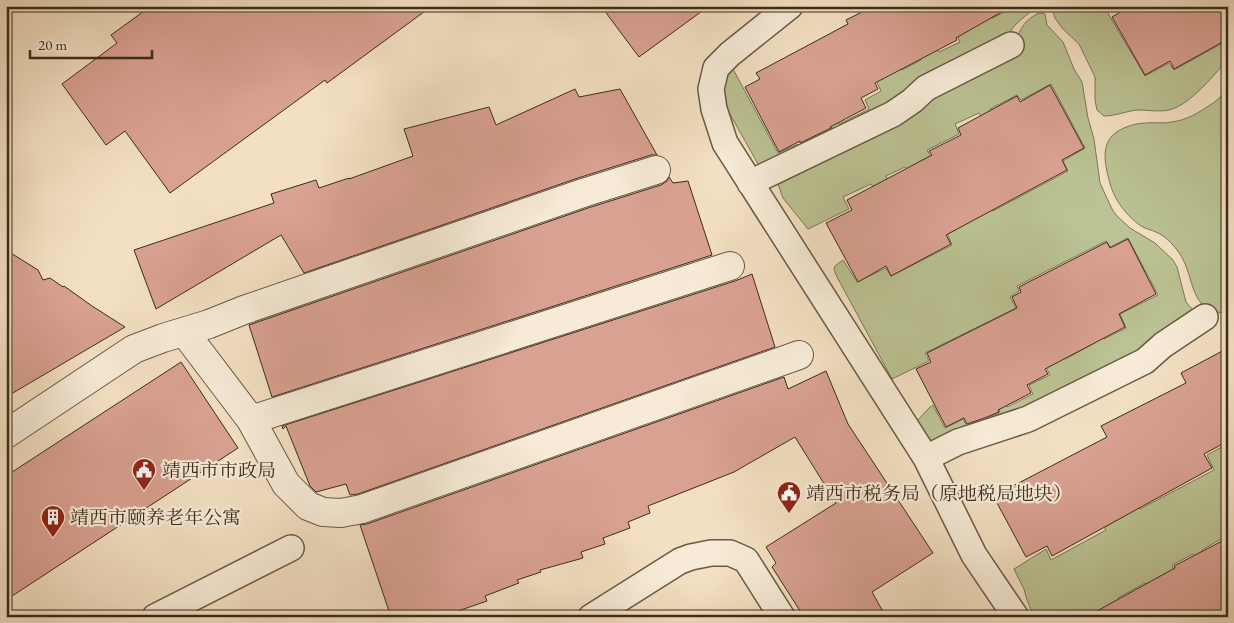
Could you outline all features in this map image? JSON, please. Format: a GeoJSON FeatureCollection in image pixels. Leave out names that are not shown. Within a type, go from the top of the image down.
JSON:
{"type":"FeatureCollection","features":[{"type":"Feature","properties":{"kind":"street"},"geometry":{"type":"LineString","coordinates":[[6,434],[134,349],[555,203],[656,170]]}},
{"type":"Feature","properties":{"kind":"street"},"geometry":{"type":"LineString","coordinates":[[251,420],[730,266]]}},
{"type":"Feature","properties":{"kind":"street"},"geometry":{"type":"LineString","coordinates":[[184,332],[251,420],[286,484],[308,506],[323,512],[341,513],[362,509],[799,355]]}},
{"type":"Feature","properties":{"kind":"lane"},"geometry":{"type":"LineString","coordinates":[[790,6],[730,54],[716,68],[711,90],[714,109],[725,143],[926,458],[974,555],[1016,617]]}},
{"type":"Feature","properties":{"kind":"lane"},"geometry":{"type":"LineString","coordinates":[[750,183],[892,114],[912,101],[926,88],[1011,45]]}},
{"type":"Feature","properties":{"kind":"lane"},"geometry":{"type":"LineString","coordinates":[[926,458],[958,442],[1028,419],[1145,361],[1164,345],[1205,317]]}},
{"type":"Feature","properties":{"kind":"lane"},"geometry":{"type":"LineString","coordinates":[[155,617],[291,548]]}},
{"type":"Feature","properties":{"kind":"lane"},"geometry":{"type":"LineString","coordinates":[[591,617],[680,561],[712,553],[730,553],[746,560],[782,617]]}},
{"type":"Feature","properties":{"kind":"green space"},"geometry":{"type":"Polygon","coordinates":[[[1014,6],[1037,6],[1015,25],[1004,43],[765,167],[758,164],[726,107],[721,94],[724,77],[733,69],[778,153],[798,144],[801,148],[833,131],[829,122],[836,119],[839,124],[869,109],[865,100],[881,91],[874,76],[898,64],[902,70],[921,60],[916,51],[933,42],[939,52],[960,42],[955,31],[989,13],[992,18],[1014,6]]]}},
{"type":"Feature","properties":{"kind":"green space"},"geometry":{"type":"Polygon","coordinates":[[[1051,6],[1106,6],[1109,15],[1145,76],[1169,63],[1174,70],[1228,40],[1228,59],[1201,89],[1177,107],[1166,111],[1138,110],[1104,116],[1097,110],[1095,77],[1079,44],[1062,28],[1055,18],[1051,6]]]}},
{"type":"Feature","properties":{"kind":"green space"},"geometry":{"type":"Polygon","coordinates":[[[1039,13],[1045,14],[1047,25],[1063,42],[1074,69],[1082,82],[1088,118],[1094,139],[1100,183],[1112,209],[1130,228],[1155,243],[1173,260],[1177,267],[1186,302],[1193,310],[1149,345],[1063,393],[933,447],[915,423],[933,405],[945,428],[963,419],[968,428],[1000,412],[996,403],[1002,399],[1007,407],[1033,394],[1029,385],[1050,375],[1042,359],[1059,349],[1065,359],[1091,345],[1088,337],[1100,331],[1104,339],[1126,328],[1120,314],[1158,295],[1128,238],[1110,247],[1106,241],[1017,286],[1019,291],[1010,297],[1016,308],[925,353],[929,361],[892,379],[836,275],[835,266],[843,260],[857,282],[886,268],[891,276],[952,245],[947,233],[986,197],[993,211],[1068,171],[1063,161],[1085,148],[1051,84],[1021,100],[1017,95],[990,109],[992,114],[982,119],[979,113],[955,124],[959,134],[927,150],[934,162],[911,173],[905,167],[886,176],[889,185],[876,191],[871,184],[843,197],[849,209],[808,229],[783,198],[777,181],[1016,41],[1024,24],[1039,13]]]}},
{"type":"Feature","properties":{"kind":"green space"},"geometry":{"type":"Polygon","coordinates":[[[1228,86],[1228,313],[1215,311],[1199,301],[1185,264],[1176,248],[1161,235],[1141,226],[1123,209],[1111,187],[1105,162],[1105,153],[1110,139],[1115,133],[1124,128],[1137,124],[1169,123],[1187,118],[1216,101],[1228,86]]]}},
{"type":"Feature","properties":{"kind":"green space"},"geometry":{"type":"Polygon","coordinates":[[[1227,444],[1228,544],[1223,538],[1202,550],[1205,555],[1197,559],[1193,554],[1172,565],[1175,572],[1147,587],[1145,583],[1118,598],[1124,608],[1098,617],[1034,617],[1024,589],[1014,569],[1046,549],[1051,560],[1106,530],[1100,520],[1136,502],[1140,509],[1214,470],[1207,455],[1227,444]]]}},
{"type":"Feature","properties":{"kind":"building"},"geometry":{"type":"Polygon","coordinates":[[[151,6],[432,6],[327,83],[325,80],[170,193],[125,131],[106,145],[62,84],[117,43],[111,35],[151,6]]]}},
{"type":"Feature","properties":{"kind":"building"},"geometry":{"type":"Polygon","coordinates":[[[601,6],[709,6],[639,57],[601,6]]]}},
{"type":"Feature","properties":{"kind":"building"},"geometry":{"type":"Polygon","coordinates":[[[874,6],[1012,6],[956,38],[957,40],[875,83],[878,89],[861,98],[866,108],[831,128],[779,152],[745,87],[760,79],[756,73],[848,24],[846,20],[874,6]]]}},
{"type":"Feature","properties":{"kind":"building"},"geometry":{"type":"Polygon","coordinates":[[[1131,6],[1228,6],[1228,39],[1174,69],[1170,61],[1145,75],[1112,17],[1131,6]]]}},
{"type":"Feature","properties":{"kind":"building"},"geometry":{"type":"Polygon","coordinates":[[[1050,85],[1084,148],[1062,160],[1067,170],[946,235],[951,244],[891,276],[886,266],[858,282],[826,223],[852,210],[847,200],[932,155],[929,151],[961,135],[958,128],[1017,96],[1020,102],[1050,85]]]}},
{"type":"Feature","properties":{"kind":"building"},"geometry":{"type":"Polygon","coordinates":[[[575,89],[579,97],[620,89],[657,155],[651,155],[578,178],[304,273],[281,235],[156,309],[134,250],[274,203],[271,194],[316,180],[319,188],[413,156],[404,129],[489,107],[496,125],[575,89]]]}},
{"type":"Feature","properties":{"kind":"building"},"geometry":{"type":"Polygon","coordinates":[[[669,177],[673,183],[688,181],[712,255],[272,397],[249,325],[588,208],[661,185],[669,177]]]}},
{"type":"Feature","properties":{"kind":"building"},"geometry":{"type":"Polygon","coordinates":[[[1128,239],[1156,294],[1119,314],[1125,327],[1045,369],[1048,374],[1027,385],[1031,393],[998,410],[999,412],[967,424],[964,418],[946,427],[916,369],[931,362],[927,353],[1017,308],[1012,297],[1021,292],[1019,287],[1107,242],[1110,248],[1128,239]]]}},
{"type":"Feature","properties":{"kind":"building"},"geometry":{"type":"Polygon","coordinates":[[[6,250],[38,270],[43,280],[50,278],[64,286],[125,327],[6,397],[6,250]]]}},
{"type":"Feature","properties":{"kind":"building"},"geometry":{"type":"Polygon","coordinates":[[[752,274],[775,347],[358,494],[350,495],[346,484],[316,492],[310,486],[286,426],[283,429],[282,426],[735,281],[752,274]]]}},
{"type":"Feature","properties":{"kind":"building"},"geometry":{"type":"Polygon","coordinates":[[[1228,348],[1228,441],[1204,454],[1212,468],[1052,556],[1047,546],[1026,557],[996,501],[1015,491],[1011,487],[1107,437],[1101,426],[1186,383],[1181,373],[1228,348]]]}},
{"type":"Feature","properties":{"kind":"building","name":"靖西市颐养老年公寓"},"geometry":{"type":"Polygon","coordinates":[[[181,362],[238,448],[6,600],[6,476],[181,362]]]}},
{"type":"Feature","properties":{"kind":"building"},"geometry":{"type":"Polygon","coordinates":[[[826,371],[848,424],[933,553],[872,592],[886,617],[804,617],[772,567],[776,563],[766,547],[836,503],[795,437],[734,472],[648,506],[650,513],[628,522],[630,528],[603,538],[605,544],[581,552],[583,558],[540,570],[541,572],[517,580],[519,583],[485,596],[487,601],[458,611],[460,617],[391,617],[360,525],[784,377],[788,389],[826,371]]]}},
{"type":"Feature","properties":{"kind":"building"},"geometry":{"type":"Polygon","coordinates":[[[1228,538],[1228,617],[1086,617],[1175,568],[1174,566],[1228,538]]]}},
{"type":"Feature","properties":{"kind":"place","name":"靖西市市政局"},"geometry":{"type":"Point","coordinates":[144,491]}},
{"type":"Feature","properties":{"kind":"place","name":"靖西市税务局（原地税局地块）"},"geometry":{"type":"Point","coordinates":[789,514]}},
{"type":"Feature","properties":{"kind":"place","name":"靖西市颐养老年公寓"},"geometry":{"type":"Point","coordinates":[53,538]}}]}
